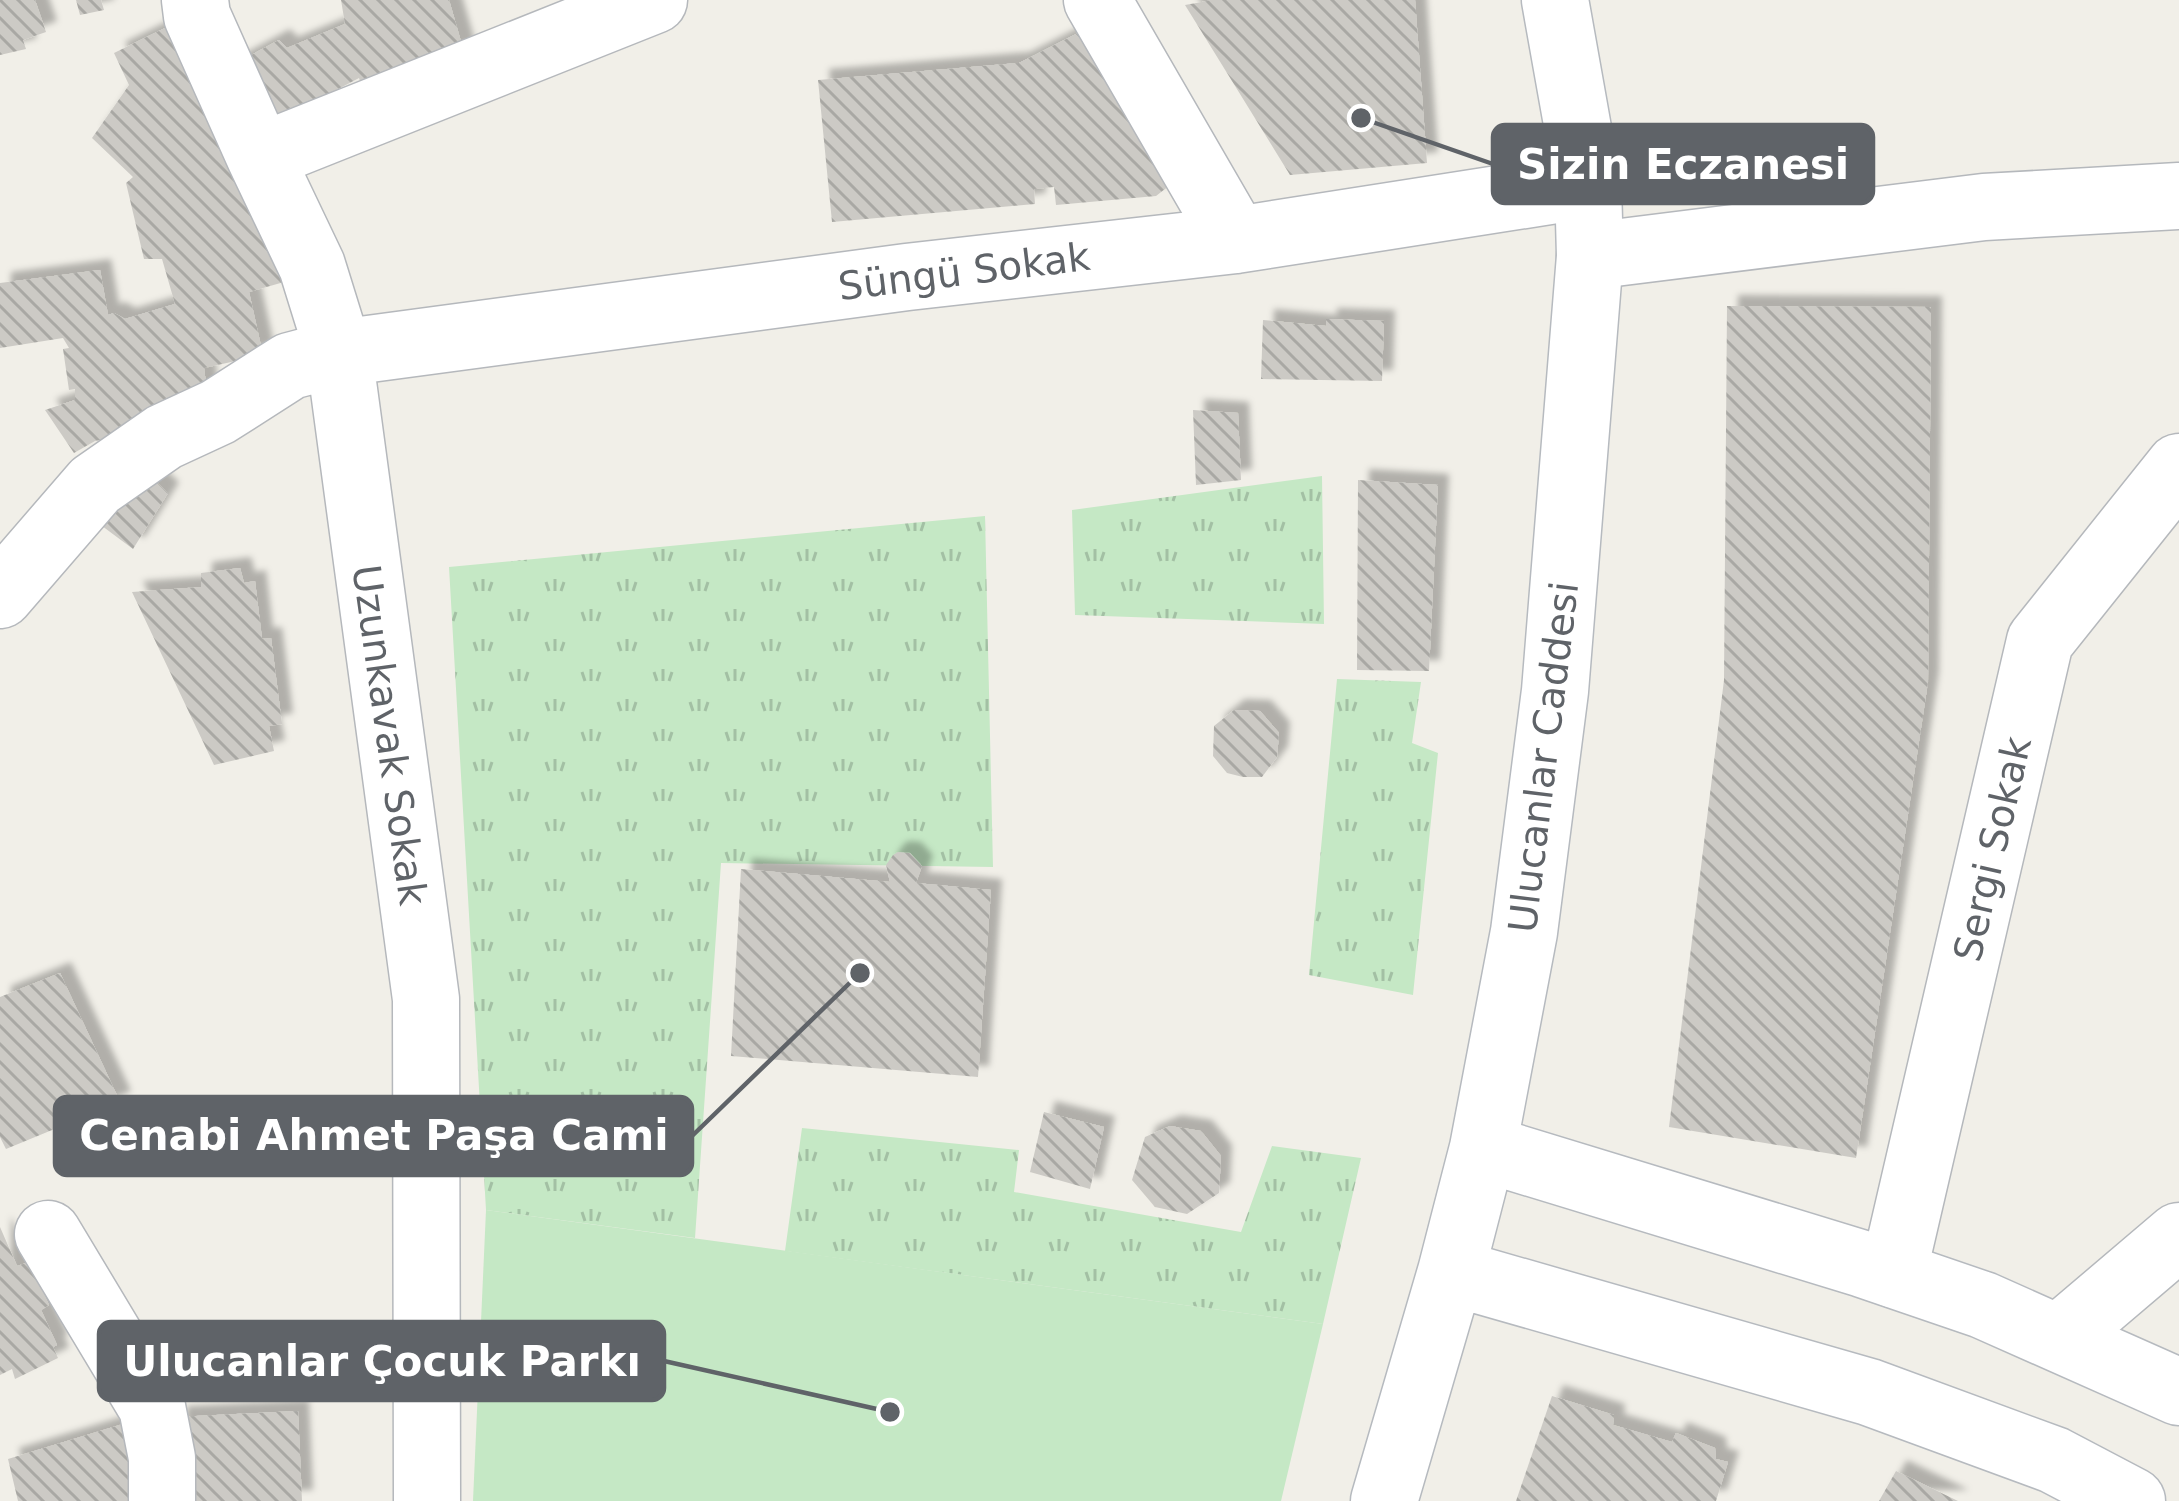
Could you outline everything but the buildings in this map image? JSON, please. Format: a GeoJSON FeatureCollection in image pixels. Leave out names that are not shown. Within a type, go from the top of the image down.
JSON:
{"type":"FeatureCollection","features":[{"type":"Feature","properties":{"kind":"street","name":"Uzunkavak Sokak"},"geometry":{"type":"LineString","coordinates":[[195,0],[197,16],[312,266],[339,353],[426,999],[427,1501]]}},
{"type":"Feature","properties":{"kind":"street"},"geometry":{"type":"LineString","coordinates":[[260,158],[654,0]]}},
{"type":"Feature","properties":{"kind":"street"},"geometry":{"type":"LineString","coordinates":[[1097,0],[1236,241]]}},
{"type":"Feature","properties":{"kind":"street","name":"Ulucanlar Caddesi"},"geometry":{"type":"LineString","coordinates":[[1384,1501],[1483,1148],[1524,932],[1556,692],[1591,256],[1588,185],[1555,0]]}},
{"type":"Feature","properties":{"kind":"street","name":"Süngü Sokak"},"geometry":{"type":"LineString","coordinates":[[0,596],[95,485],[164,437],[218,412],[290,366],[339,353],[907,277],[1236,241],[1588,185]]}},
{"type":"Feature","properties":{"kind":"street"},"geometry":{"type":"LineString","coordinates":[[1591,256],[1984,207],[2179,196]]}},
{"type":"Feature","properties":{"kind":"street","name":"Sergi Sokak"},"geometry":{"type":"LineString","coordinates":[[1893,1274],[2040,641],[2179,467]]}},
{"type":"Feature","properties":{"kind":"street"},"geometry":{"type":"LineString","coordinates":[[1483,1148],[1983,1305],[2179,1392]]}},
{"type":"Feature","properties":{"kind":"street"},"geometry":{"type":"LineString","coordinates":[[48,1234],[152,1407],[162,1458],[162,1501]]}},
{"type":"Feature","properties":{"kind":"street"},"geometry":{"type":"LineString","coordinates":[[2059,1338],[2179,1236]]}},
{"type":"Feature","properties":{"kind":"street"},"geometry":{"type":"LineString","coordinates":[[1451,1272],[1869,1392],[2054,1460],[2132,1501]]}},
{"type":"Feature","properties":{"kind":"green space"},"geometry":{"type":"Polygon","coordinates":[[[1322,476],[1324,624],[1075,615],[1072,510],[1322,476]]]}},
{"type":"Feature","properties":{"kind":"green space"},"geometry":{"type":"Polygon","coordinates":[[[985,516],[993,867],[721,863],[695,1238],[486,1210],[449,567],[985,516]]]}},
{"type":"Feature","properties":{"kind":"green space"},"geometry":{"type":"Polygon","coordinates":[[[1337,679],[1421,682],[1412,743],[1438,753],[1413,995],[1309,975],[1337,679]]]}},
{"type":"Feature","properties":{"kind":"green space"},"geometry":{"type":"Polygon","coordinates":[[[802,1128],[1019,1150],[1014,1192],[1241,1232],[1272,1146],[1361,1158],[1323,1324],[785,1251],[802,1128]]]}},
{"type":"Feature","properties":{"kind":"green space"},"geometry":{"type":"Polygon","coordinates":[[[486,1210],[1323,1324],[1281,1501],[473,1501],[486,1210]]]}},
{"type":"Feature","properties":{"kind":"place","name":"Sizin Eczanesi"},"geometry":{"type":"Point","coordinates":[1361,118]}},
{"type":"Feature","properties":{"kind":"place","name":"Cenabi Ahmet Paşa Cami"},"geometry":{"type":"Point","coordinates":[860,973]}},
{"type":"Feature","properties":{"kind":"place","name":"Ulucanlar Çocuk Parkı"},"geometry":{"type":"Point","coordinates":[890,1412]}}]}
